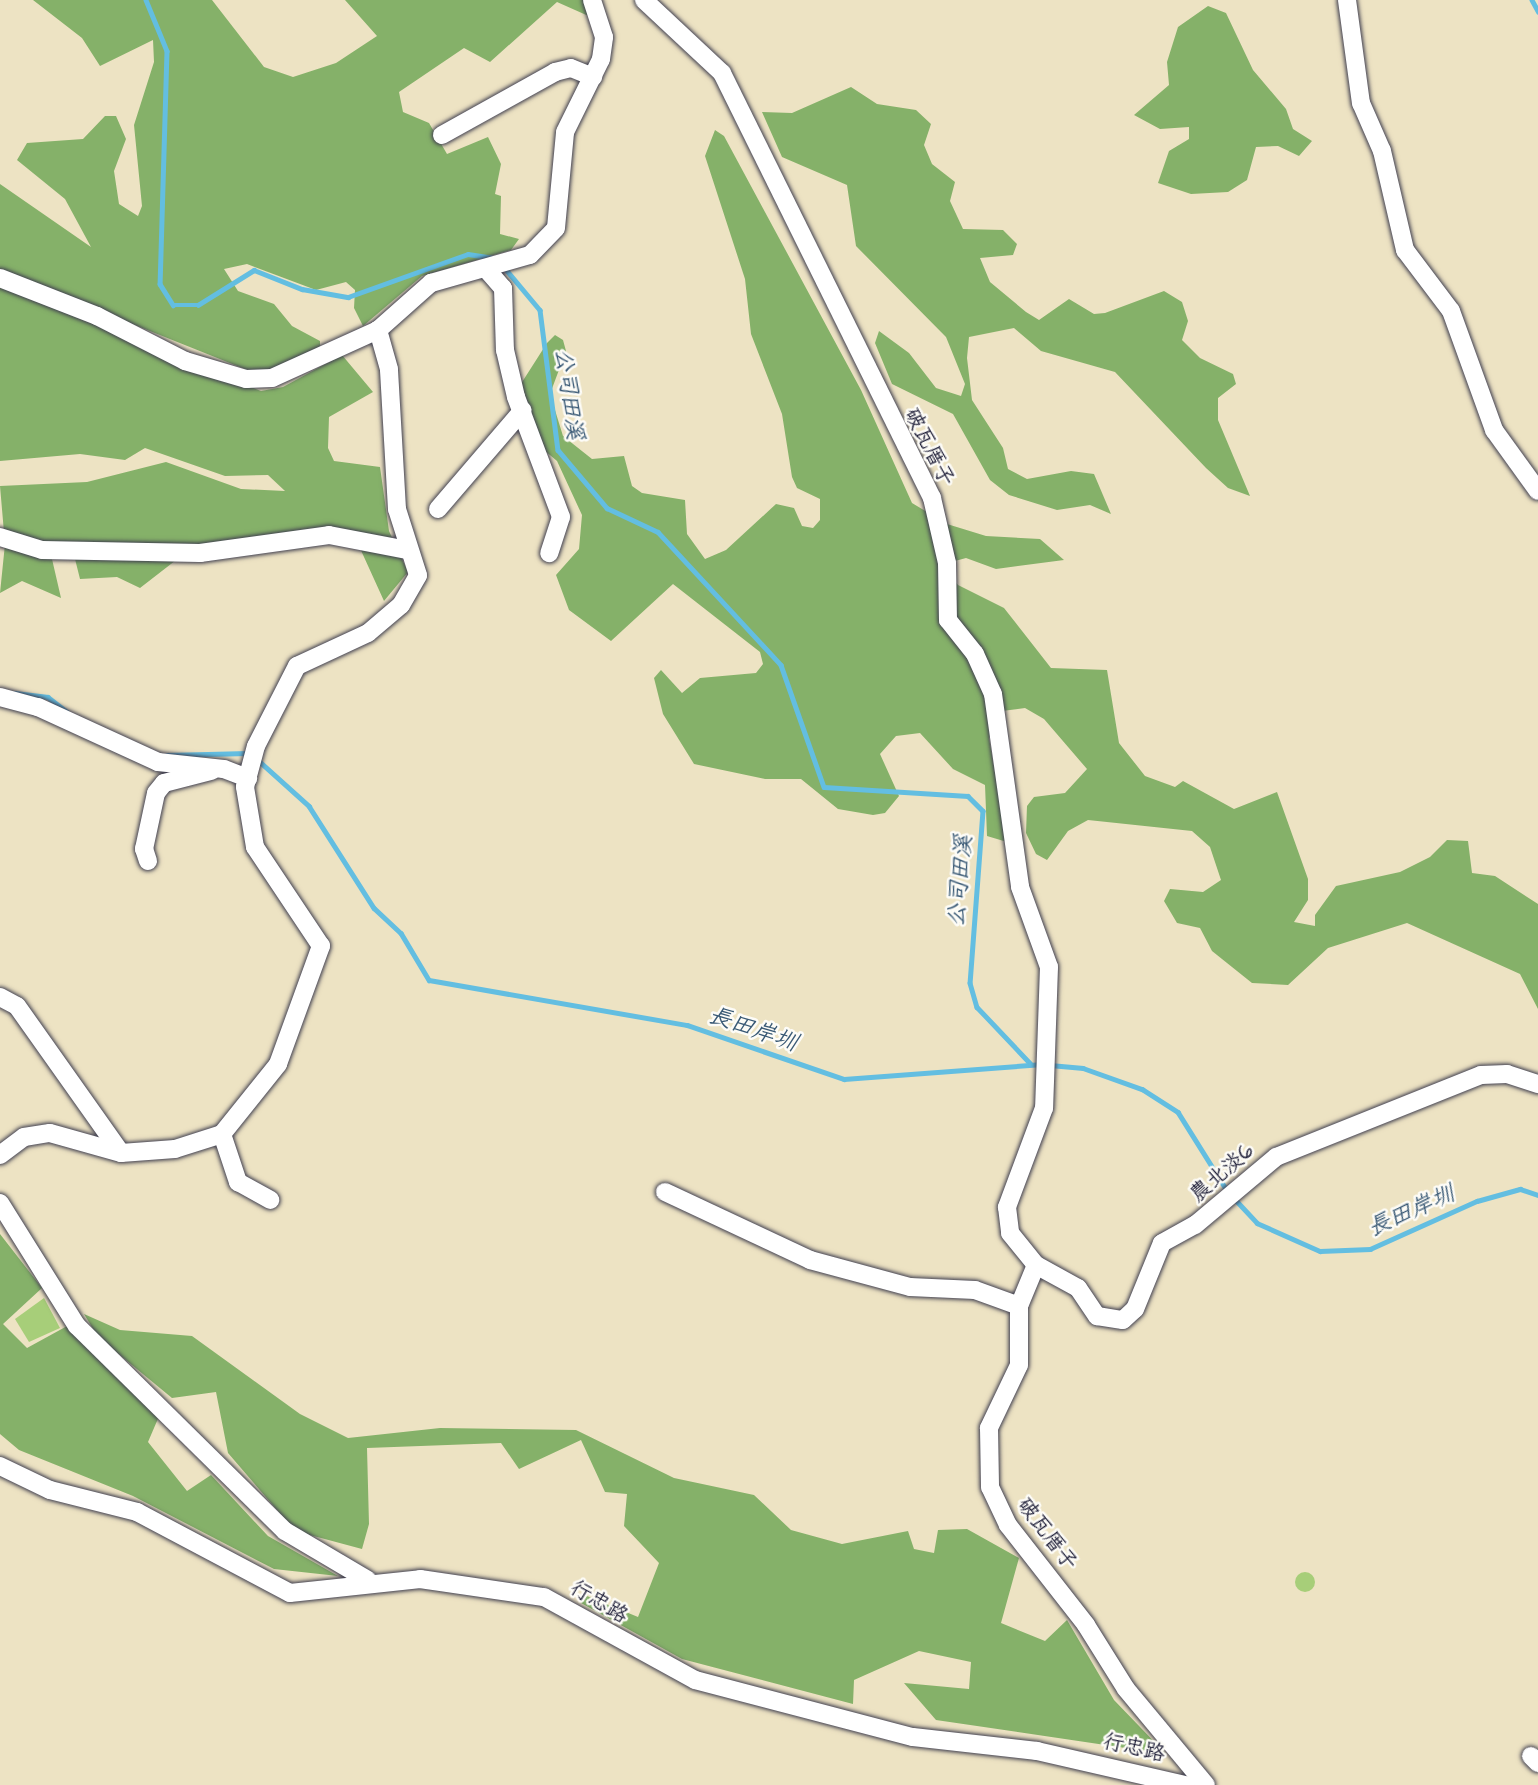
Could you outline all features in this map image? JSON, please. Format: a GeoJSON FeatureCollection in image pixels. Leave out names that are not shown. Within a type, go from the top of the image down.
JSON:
{"type":"FeatureCollection","features":[{"type":"Feature","properties":{"kind":"street"},"geometry":{"type":"LineString","coordinates":[[0,278],[97,316],[185,361],[247,379],[272,378],[377,330],[431,284],[490,270],[530,255],[556,228],[565,132],[593,77],[604,37],[592,0]]}},
{"type":"Feature","properties":{"kind":"street","name":"破瓦厝子"},"geometry":{"type":"LineString","coordinates":[[644,0],[722,73],[932,498],[947,563],[948,620],[975,654],[993,694],[1020,887],[1049,967],[1044,1108],[1007,1208],[1010,1233],[1036,1265],[1019,1306],[1019,1365],[989,1428],[986,1459],[998,1508],[1126,1689],[1206,1785]]}},
{"type":"Feature","properties":{"kind":"street"},"geometry":{"type":"LineString","coordinates":[[1347,0],[1361,103],[1382,151],[1405,250],[1451,311],[1494,430],[1538,491]]}},
{"type":"Feature","properties":{"kind":"street"},"geometry":{"type":"LineString","coordinates":[[442,135],[555,72],[571,68],[593,77]]}},
{"type":"Feature","properties":{"kind":"street"},"geometry":{"type":"LineString","coordinates":[[490,270],[503,288],[505,350],[561,517],[549,553]]}},
{"type":"Feature","properties":{"kind":"street"},"geometry":{"type":"LineString","coordinates":[[0,1155],[24,1137],[50,1133],[121,1153],[175,1149],[222,1134],[278,1064],[321,946],[255,848],[247,821],[249,773],[256,746],[297,666],[368,632],[401,606],[418,575],[407,550],[390,464],[389,369],[377,330]]}},
{"type":"Feature","properties":{"kind":"street"},"geometry":{"type":"LineString","coordinates":[[438,509],[523,410]]}},
{"type":"Feature","properties":{"kind":"street"},"geometry":{"type":"LineString","coordinates":[[0,537],[42,550],[200,553],[329,535],[407,550]]}},
{"type":"Feature","properties":{"kind":"street"},"geometry":{"type":"LineString","coordinates":[[0,696],[38,707],[158,762],[249,773]]}},
{"type":"Feature","properties":{"kind":"street"},"geometry":{"type":"LineString","coordinates":[[148,861],[144,849],[156,793],[164,783],[224,769]]}},
{"type":"Feature","properties":{"kind":"street"},"geometry":{"type":"LineString","coordinates":[[0,997],[17,1006],[121,1153]]}},
{"type":"Feature","properties":{"kind":"street","name":"農北淡6"},"geometry":{"type":"LineString","coordinates":[[1036,1265],[1078,1288],[1097,1316],[1123,1320],[1135,1309],[1162,1243],[1195,1225],[1276,1157],[1481,1075],[1507,1073],[1538,1084]]}},
{"type":"Feature","properties":{"kind":"street"},"geometry":{"type":"LineString","coordinates":[[222,1134],[238,1182],[270,1200]]}},
{"type":"Feature","properties":{"kind":"street"},"geometry":{"type":"LineString","coordinates":[[665,1192],[810,1260],[910,1287],[975,1290],[1019,1306]]}},
{"type":"Feature","properties":{"kind":"street"},"geometry":{"type":"LineString","coordinates":[[0,1203],[77,1326],[285,1531],[368,1580]]}},
{"type":"Feature","properties":{"kind":"street","name":"行忠路"},"geometry":{"type":"LineString","coordinates":[[0,1466],[50,1490],[137,1512],[269,1587],[317,1591],[368,1580],[420,1579],[544,1597],[656,1663],[707,1683],[913,1737],[1037,1751],[1186,1785]]}},
{"type":"Feature","properties":{"kind":"green space"},"geometry":{"type":"Polygon","coordinates":[[[33,0],[212,0],[264,67],[293,77],[336,63],[377,36],[345,0],[586,0],[593,18],[557,2],[490,62],[464,48],[399,92],[403,112],[429,123],[447,154],[488,137],[501,164],[495,194],[501,196],[500,234],[519,239],[511,250],[422,276],[363,326],[354,308],[355,290],[346,282],[316,290],[247,264],[224,269],[238,291],[274,304],[292,326],[320,341],[320,351],[260,375],[0,271],[0,184],[91,247],[65,199],[17,160],[27,143],[83,139],[105,116],[116,116],[126,139],[114,171],[119,204],[138,216],[142,206],[134,125],[154,62],[153,40],[100,66],[82,38],[33,0]]]}},
{"type":"Feature","properties":{"kind":"green space"},"geometry":{"type":"Polygon","coordinates":[[[1208,6],[1226,13],[1253,70],[1286,109],[1293,129],[1312,141],[1299,156],[1278,146],[1256,147],[1247,180],[1228,192],[1191,194],[1158,183],[1169,151],[1189,139],[1189,127],[1160,129],[1134,115],[1169,85],[1167,62],[1178,27],[1208,6]]]}},
{"type":"Feature","properties":{"kind":"green space"},"geometry":{"type":"Polygon","coordinates":[[[851,87],[877,104],[916,110],[931,124],[924,145],[932,164],[955,182],[950,201],[963,229],[1003,230],[1017,244],[1013,255],[980,258],[990,282],[1026,312],[1039,320],[1069,299],[1094,314],[1105,313],[1164,291],[1182,302],[1188,321],[1182,340],[1200,358],[1233,374],[1236,384],[1218,398],[1218,420],[1250,496],[1228,488],[1206,468],[1115,372],[1041,351],[1014,328],[969,337],[967,358],[972,400],[1003,448],[1008,469],[1027,479],[1071,471],[1094,474],[1111,514],[1090,505],[1057,510],[1009,495],[990,480],[953,414],[892,384],[875,343],[879,331],[909,353],[936,388],[961,396],[965,384],[946,337],[856,246],[847,185],[782,157],[762,112],[792,113],[851,87]]]}},
{"type":"Feature","properties":{"kind":"green space"},"geometry":{"type":"Polygon","coordinates":[[[715,130],[724,136],[861,390],[912,503],[947,524],[986,536],[1040,539],[1064,560],[996,569],[966,558],[955,561],[951,576],[958,585],[1004,608],[1051,668],[1107,670],[1119,743],[1145,776],[1175,787],[1183,781],[1234,809],[1277,792],[1308,879],[1308,900],[1294,922],[1315,926],[1315,915],[1336,886],[1400,872],[1430,857],[1447,840],[1468,841],[1472,873],[1495,876],[1538,904],[1538,1009],[1520,974],[1407,923],[1328,948],[1288,985],[1252,983],[1212,951],[1200,928],[1177,923],[1164,901],[1170,889],[1203,892],[1221,880],[1210,847],[1192,831],[1088,820],[1068,831],[1047,860],[1036,854],[1026,833],[1027,806],[1034,797],[1065,793],[1087,769],[1044,719],[1025,708],[1002,711],[989,738],[1007,842],[987,836],[985,785],[953,769],[920,733],[896,736],[880,754],[899,796],[885,813],[873,815],[838,809],[801,779],[765,779],[694,764],[663,714],[654,678],[661,670],[682,693],[700,678],[756,673],[763,664],[760,652],[673,584],[611,641],[569,610],[556,575],[579,549],[582,515],[557,461],[531,439],[517,390],[547,343],[555,335],[563,340],[566,351],[550,394],[563,436],[592,459],[624,456],[632,486],[642,493],[685,500],[687,534],[705,559],[726,550],[776,504],[794,508],[802,526],[813,528],[820,520],[820,499],[797,488],[792,477],[782,414],[751,334],[745,279],[705,156],[715,130]]]}},
{"type":"Feature","properties":{"kind":"green space"},"geometry":{"type":"Polygon","coordinates":[[[0,287],[261,391],[283,387],[342,355],[373,392],[329,417],[328,448],[334,461],[380,467],[389,531],[408,572],[384,601],[359,546],[339,542],[180,557],[140,588],[117,577],[80,579],[75,559],[52,559],[61,598],[22,581],[0,593],[5,544],[0,486],[87,482],[166,462],[241,489],[285,491],[268,475],[225,476],[145,448],[125,460],[80,454],[0,461],[0,287]]]}},
{"type":"Feature","properties":{"kind":"green space"},"geometry":{"type":"Polygon","coordinates":[[[0,1234],[42,1288],[3,1324],[27,1348],[69,1325],[160,1414],[148,1442],[187,1491],[211,1475],[268,1536],[338,1576],[274,1569],[133,1496],[19,1450],[0,1434],[0,1234]]]}},
{"type":"Feature","properties":{"kind":"green space"},"geometry":{"type":"Polygon","coordinates":[[[44,1298],[60,1328],[29,1342],[15,1319],[44,1298]]]}},
{"type":"Feature","properties":{"kind":"green space"},"geometry":{"type":"Polygon","coordinates":[[[84,1314],[120,1330],[192,1336],[300,1414],[348,1438],[440,1428],[576,1430],[674,1478],[754,1495],[791,1530],[842,1544],[908,1531],[914,1549],[934,1553],[938,1530],[967,1529],[1019,1558],[1001,1623],[1045,1641],[1067,1620],[1114,1700],[1166,1754],[936,1720],[904,1683],[969,1689],[971,1662],[919,1651],[854,1680],[853,1704],[682,1659],[581,1603],[587,1596],[638,1617],[659,1563],[624,1526],[627,1494],[605,1492],[581,1440],[519,1469],[501,1443],[367,1448],[369,1524],[362,1549],[295,1531],[228,1453],[216,1392],[172,1398],[98,1337],[84,1314]]]}},
{"type":"Feature","properties":{"kind":"green space"},"geometry":{"type":"Polygon","coordinates":[[[1305,1572],[1312,1575],[1315,1582],[1312,1589],[1305,1592],[1298,1589],[1295,1582],[1298,1575],[1305,1572]]]}},
{"type":"Feature","properties":{"kind":"waterway","name":"公司田溪"},"geometry":{"type":"LineString","coordinates":[[146,0],[167,51],[160,284],[173,305],[198,305],[254,270],[302,289],[348,297],[468,254],[492,258]]}},
{"type":"Feature","properties":{"kind":"waterway","name":"公司田溪"},"geometry":{"type":"LineString","coordinates":[[1532,0],[1538,11]]}},
{"type":"Feature","properties":{"kind":"waterway","name":"公司田溪"},"geometry":{"type":"LineString","coordinates":[[504,267],[540,310],[558,450],[607,508],[658,532],[781,665],[824,787],[968,796],[983,811],[970,983],[977,1007],[1030,1063]]}},
{"type":"Feature","properties":{"kind":"waterway","name":"長田岸圳"},"geometry":{"type":"LineString","coordinates":[[15,693],[48,697],[67,712]]}},
{"type":"Feature","properties":{"kind":"waterway","name":"長田岸圳"},"geometry":{"type":"LineString","coordinates":[[167,755],[248,753]]}},
{"type":"Feature","properties":{"kind":"waterway","name":"長田岸圳"},"geometry":{"type":"LineString","coordinates":[[258,760],[309,806],[374,908],[401,933],[429,980],[687,1025],[844,1079],[1042,1064]]}},
{"type":"Feature","properties":{"kind":"waterway","name":"長田岸圳"},"geometry":{"type":"LineString","coordinates":[[1050,1065],[1083,1068],[1142,1089],[1178,1112],[1228,1192]]}},
{"type":"Feature","properties":{"kind":"waterway","name":"長田岸圳"},"geometry":{"type":"LineString","coordinates":[[1234,1198],[1257,1223],[1320,1251],[1370,1249],[1477,1201],[1520,1189],[1538,1195]]}}]}
